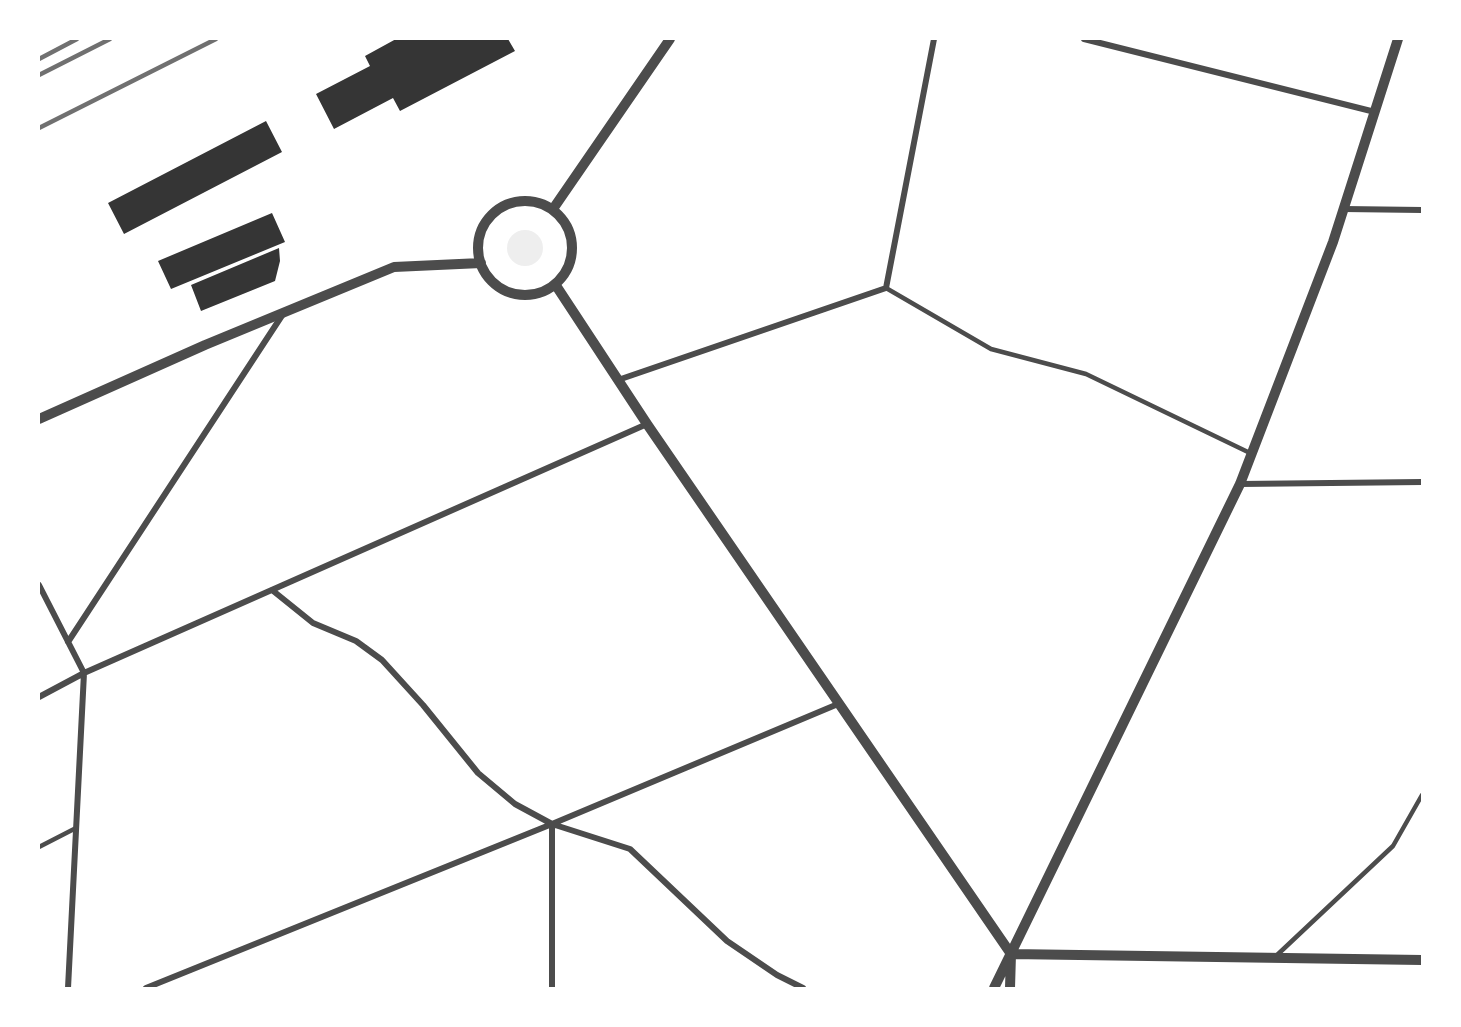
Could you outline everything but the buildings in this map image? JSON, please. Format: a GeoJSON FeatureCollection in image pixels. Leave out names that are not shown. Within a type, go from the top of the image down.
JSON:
{"type":"FeatureCollection","features":[{"type":"Feature","properties":{"kind":"street"},"geometry":{"type":"LineString","coordinates":[[553,209],[670,39]]}},
{"type":"Feature","properties":{"kind":"street"},"geometry":{"type":"LineString","coordinates":[[618,380],[886,288],[934,39]]}},
{"type":"Feature","properties":{"kind":"street"},"geometry":{"type":"LineString","coordinates":[[1084,39],[1375,112]]}},
{"type":"Feature","properties":{"kind":"street"},"geometry":{"type":"LineString","coordinates":[[994,988],[1240,484],[1333,242],[1398,39]]}},
{"type":"Feature","properties":{"kind":"street"},"geometry":{"type":"LineString","coordinates":[[512,202],[540,203],[553,209],[566,226],[572,246],[570,260],[564,273],[555,284],[535,293],[512,293],[499,286],[488,276],[481,262],[478,248],[481,233],[488,220],[498,209],[512,202]]}},
{"type":"Feature","properties":{"kind":"street"},"geometry":{"type":"LineString","coordinates":[[1344,208],[1422,210]]}},
{"type":"Feature","properties":{"kind":"street"},"geometry":{"type":"LineString","coordinates":[[39,419],[205,345],[394,267],[481,262]]}},
{"type":"Feature","properties":{"kind":"street"},"geometry":{"type":"LineString","coordinates":[[555,284],[647,424],[1011,954],[1010,988]]}},
{"type":"Feature","properties":{"kind":"street"},"geometry":{"type":"LineString","coordinates":[[68,642],[284,312]]}},
{"type":"Feature","properties":{"kind":"street"},"geometry":{"type":"LineString","coordinates":[[39,697],[84,673],[647,424]]}},
{"type":"Feature","properties":{"kind":"street"},"geometry":{"type":"LineString","coordinates":[[1240,484],[1422,482]]}},
{"type":"Feature","properties":{"kind":"street"},"geometry":{"type":"LineString","coordinates":[[39,585],[84,673],[68,988]]}},
{"type":"Feature","properties":{"kind":"street"},"geometry":{"type":"LineString","coordinates":[[272,590],[313,623],[356,641],[382,660],[423,705],[478,773],[515,804],[552,824],[630,849],[727,940],[777,975],[803,988]]}},
{"type":"Feature","properties":{"kind":"street"},"geometry":{"type":"LineString","coordinates":[[147,988],[552,824],[838,704]]}},
{"type":"Feature","properties":{"kind":"street"},"geometry":{"type":"LineString","coordinates":[[552,824],[552,988]]}},
{"type":"Feature","properties":{"kind":"street"},"geometry":{"type":"LineString","coordinates":[[1011,954],[1422,960]]}},
{"type":"Feature","properties":{"kind":"lane"},"geometry":{"type":"LineString","coordinates":[[886,288],[991,349],[1086,374],[1252,454]]}},
{"type":"Feature","properties":{"kind":"lane"},"geometry":{"type":"LineString","coordinates":[[1275,958],[1393,846],[1422,795]]}},
{"type":"Feature","properties":{"kind":"lane"},"geometry":{"type":"LineString","coordinates":[[39,847],[76,828]]}},
{"type":"Feature","properties":{"kind":"shaded area"},"geometry":{"type":"Polygon","coordinates":[[[525,230],[538,235],[543,248],[538,261],[525,266],[512,261],[507,248],[512,235],[525,230]]]}},
{"type":"Feature","properties":{"kind":"railway"},"geometry":{"type":"LineString","coordinates":[[39,59],[77,39]]}},
{"type":"Feature","properties":{"kind":"railway"},"geometry":{"type":"LineString","coordinates":[[39,75],[110,39]]}},
{"type":"Feature","properties":{"kind":"railway"},"geometry":{"type":"LineString","coordinates":[[39,128],[216,39]]}}]}
